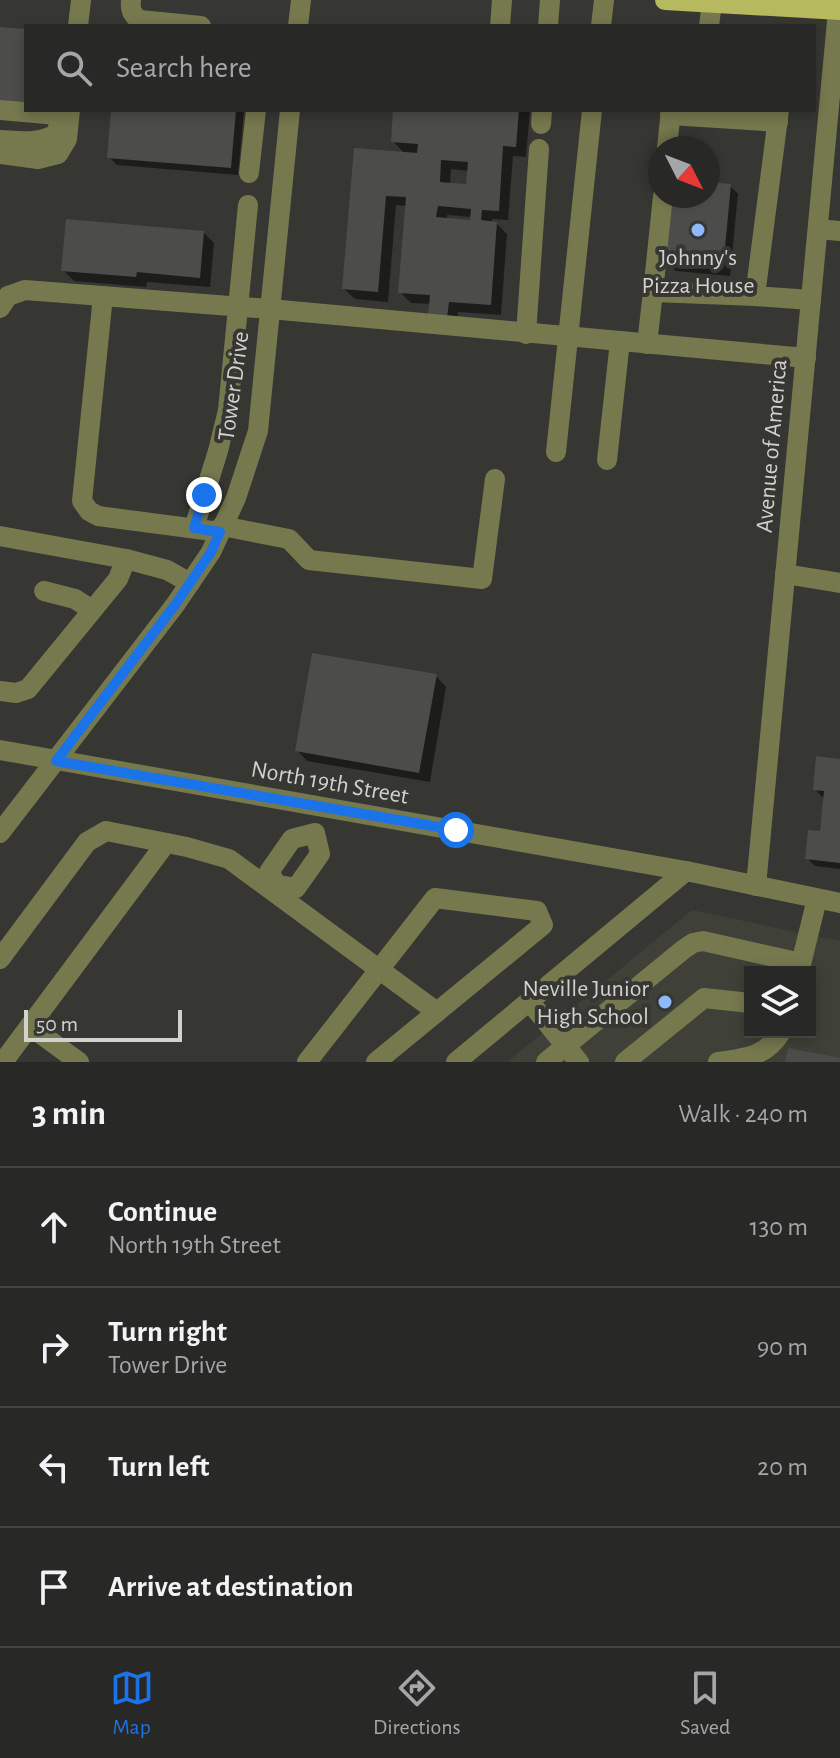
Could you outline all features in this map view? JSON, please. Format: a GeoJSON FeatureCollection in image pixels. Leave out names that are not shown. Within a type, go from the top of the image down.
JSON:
{"type":"FeatureCollection","features":[{"type":"Feature","properties":{"kind":"main road"},"geometry":{"type":"LineString","coordinates":[[665,0],[839,7]]}},
{"type":"Feature","properties":{"kind":"street"},"geometry":{"type":"LineString","coordinates":[[131,0],[130,8],[140,20],[181,24]]}},
{"type":"Feature","properties":{"kind":"street"},"geometry":{"type":"LineString","coordinates":[[298,24],[301,0]]}},
{"type":"Feature","properties":{"kind":"street"},"geometry":{"type":"LineString","coordinates":[[500,24],[502,0]]}},
{"type":"Feature","properties":{"kind":"street"},"geometry":{"type":"LineString","coordinates":[[548,24],[550,0]]}},
{"type":"Feature","properties":{"kind":"street"},"geometry":{"type":"LineString","coordinates":[[601,24],[604,0]]}},
{"type":"Feature","properties":{"kind":"street"},"geometry":{"type":"LineString","coordinates":[[72,24],[80,1]]}},
{"type":"Feature","properties":{"kind":"street"},"geometry":{"type":"LineString","coordinates":[[78,24],[80,1]]}},
{"type":"Feature","properties":{"kind":"street"},"geometry":{"type":"LineString","coordinates":[[709,24],[712,2]]}},
{"type":"Feature","properties":{"kind":"street","name":"Avenue of America"},"geometry":{"type":"LineString","coordinates":[[756,886],[818,229],[832,174],[839,7]]}},
{"type":"Feature","properties":{"kind":"street"},"geometry":{"type":"LineString","coordinates":[[0,110],[24,111]]}},
{"type":"Feature","properties":{"kind":"street"},"geometry":{"type":"LineString","coordinates":[[44,112],[66,113]]}},
{"type":"Feature","properties":{"kind":"street"},"geometry":{"type":"LineString","coordinates":[[249,173],[256,112]]}},
{"type":"Feature","properties":{"kind":"street","name":"Tower Drive"},"geometry":{"type":"LineString","coordinates":[[0,833],[175,605],[211,552],[236,498],[258,431],[290,112]]}},
{"type":"Feature","properties":{"kind":"street"},"geometry":{"type":"LineString","coordinates":[[556,452],[592,112]]}},
{"type":"Feature","properties":{"kind":"street"},"geometry":{"type":"LineString","coordinates":[[0,140],[45,140],[56,134],[66,113]]}},
{"type":"Feature","properties":{"kind":"street"},"geometry":{"type":"LineString","coordinates":[[0,154],[38,159],[58,154],[67,139],[66,113]]}},
{"type":"Feature","properties":{"kind":"street"},"geometry":{"type":"LineString","coordinates":[[668,136],[671,113],[778,116],[755,296]]}},
{"type":"Feature","properties":{"kind":"street"},"geometry":{"type":"LineString","coordinates":[[526,334],[539,149]]}},
{"type":"Feature","properties":{"kind":"street"},"geometry":{"type":"LineString","coordinates":[[194,528],[228,410],[248,205]]}},
{"type":"Feature","properties":{"kind":"street"},"geometry":{"type":"LineString","coordinates":[[647,344],[662,208]]}},
{"type":"Feature","properties":{"kind":"street"},"geometry":{"type":"LineString","coordinates":[[818,229],[840,231]]}},
{"type":"Feature","properties":{"kind":"street"},"geometry":{"type":"LineString","coordinates":[[0,308],[8,296],[25,290],[806,358]]}},
{"type":"Feature","properties":{"kind":"street"},"geometry":{"type":"LineString","coordinates":[[653,292],[811,300]]}},
{"type":"Feature","properties":{"kind":"street"},"geometry":{"type":"LineString","coordinates":[[103,296],[82,501],[89,511],[98,516],[289,539],[309,560],[482,579],[495,479]]}},
{"type":"Feature","properties":{"kind":"street"},"geometry":{"type":"LineString","coordinates":[[607,460],[620,341]]}},
{"type":"Feature","properties":{"kind":"street"},"geometry":{"type":"LineString","coordinates":[[228,410],[259,413]]}},
{"type":"Feature","properties":{"kind":"street"},"geometry":{"type":"LineString","coordinates":[[0,536],[126,559],[167,570],[190,583]]}},
{"type":"Feature","properties":{"kind":"street"},"geometry":{"type":"LineString","coordinates":[[0,691],[16,693],[28,689],[118,579],[126,559]]}},
{"type":"Feature","properties":{"kind":"street"},"geometry":{"type":"LineString","coordinates":[[785,574],[840,583]]}},
{"type":"Feature","properties":{"kind":"street"},"geometry":{"type":"LineString","coordinates":[[44,591],[75,599],[92,610]]}},
{"type":"Feature","properties":{"kind":"street","name":"North 19th Street"},"geometry":{"type":"LineString","coordinates":[[0,750],[686,871],[840,903]]}},
{"type":"Feature","properties":{"kind":"street"},"geometry":{"type":"LineString","coordinates":[[275,888],[296,888],[320,854],[315,833],[324,807]]}},
{"type":"Feature","properties":{"kind":"street"},"geometry":{"type":"LineString","coordinates":[[0,959],[87,842],[106,831],[229,859],[275,888],[437,1012]]}},
{"type":"Feature","properties":{"kind":"street"},"geometry":{"type":"LineString","coordinates":[[275,888],[269,872],[292,839],[315,833]]}},
{"type":"Feature","properties":{"kind":"street"},"geometry":{"type":"LineString","coordinates":[[3,1062],[166,843]]}},
{"type":"Feature","properties":{"kind":"street"},"geometry":{"type":"LineString","coordinates":[[456,1062],[686,871]]}},
{"type":"Feature","properties":{"kind":"street"},"geometry":{"type":"LineString","coordinates":[[307,1062],[435,898],[537,911],[543,925],[376,1062]]}},
{"type":"Feature","properties":{"kind":"street"},"geometry":{"type":"LineString","coordinates":[[800,966],[817,899]]}},
{"type":"Feature","properties":{"kind":"street"},"geometry":{"type":"LineString","coordinates":[[546,1062],[693,943],[703,941],[793,966]]}},
{"type":"Feature","properties":{"kind":"street"},"geometry":{"type":"LineString","coordinates":[[625,1062],[704,998],[744,1002]]}},
{"type":"Feature","properties":{"kind":"street"},"geometry":{"type":"LineString","coordinates":[[529,1001],[579,1062]]}},
{"type":"Feature","properties":{"kind":"street"},"geometry":{"type":"LineString","coordinates":[[30,1026],[79,1062]]}},
{"type":"Feature","properties":{"kind":"street"},"geometry":{"type":"LineString","coordinates":[[718,1062],[752,1057],[766,1049],[776,1038]]}},
{"type":"Feature","properties":{"kind":"shaded area","name":"Neville Junior High School"},"geometry":{"type":"Polygon","coordinates":[[[692,910],[840,941],[840,1062],[507,1062],[692,910]]]}},
{"type":"Feature","properties":{"kind":"building"},"geometry":{"type":"Polygon","coordinates":[[[0,27],[24,29],[24,109],[0,108],[0,27]]]}},
{"type":"Feature","properties":{"kind":"building"},"geometry":{"type":"Polygon","coordinates":[[[111,112],[236,112],[231,168],[107,158],[111,112]]]}},
{"type":"Feature","properties":{"kind":"building"},"geometry":{"type":"Polygon","coordinates":[[[393,112],[519,112],[516,147],[503,146],[499,211],[482,210],[481,220],[497,222],[491,305],[449,302],[447,318],[428,317],[430,295],[398,293],[406,197],[386,196],[378,292],[342,289],[354,148],[417,153],[418,144],[391,142],[393,112]],[[441,160],[440,182],[466,184],[468,162],[441,160]],[[438,206],[436,217],[470,220],[471,209],[438,206]]]}},
{"type":"Feature","properties":{"kind":"building","name":"Johnny's Pizza House"},"geometry":{"type":"Polygon","coordinates":[[[720,183],[731,184],[723,269],[666,264],[672,208],[720,208],[720,183]]]}},
{"type":"Feature","properties":{"kind":"building"},"geometry":{"type":"Polygon","coordinates":[[[66,219],[204,231],[200,278],[137,272],[136,277],[61,271],[66,219]]]}},
{"type":"Feature","properties":{"kind":"building"},"geometry":{"type":"Polygon","coordinates":[[[312,653],[437,674],[419,773],[295,751],[312,653]]]}},
{"type":"Feature","properties":{"kind":"building"},"geometry":{"type":"Polygon","coordinates":[[[816,756],[840,759],[840,863],[805,859],[808,830],[820,831],[824,791],[813,790],[816,756]]]}},
{"type":"Feature","properties":{"kind":"building"},"geometry":{"type":"Polygon","coordinates":[[[788,1048],[840,1058],[840,1062],[785,1062],[788,1048]]]}},
{"type":"Feature","properties":{"kind":"place","name":"Johnny's Pizza House"},"geometry":{"type":"Point","coordinates":[698,230]}},
{"type":"Feature","properties":{"kind":"place","name":"Neville Junior High School"},"geometry":{"type":"Point","coordinates":[665,1002]}},
{"type":"Feature","properties":{"kind":"route"},"geometry":{"type":"LineString","coordinates":[[204,495],[194,528],[220,532],[211,552],[175,605],[56,761],[456,830]]}}]}
